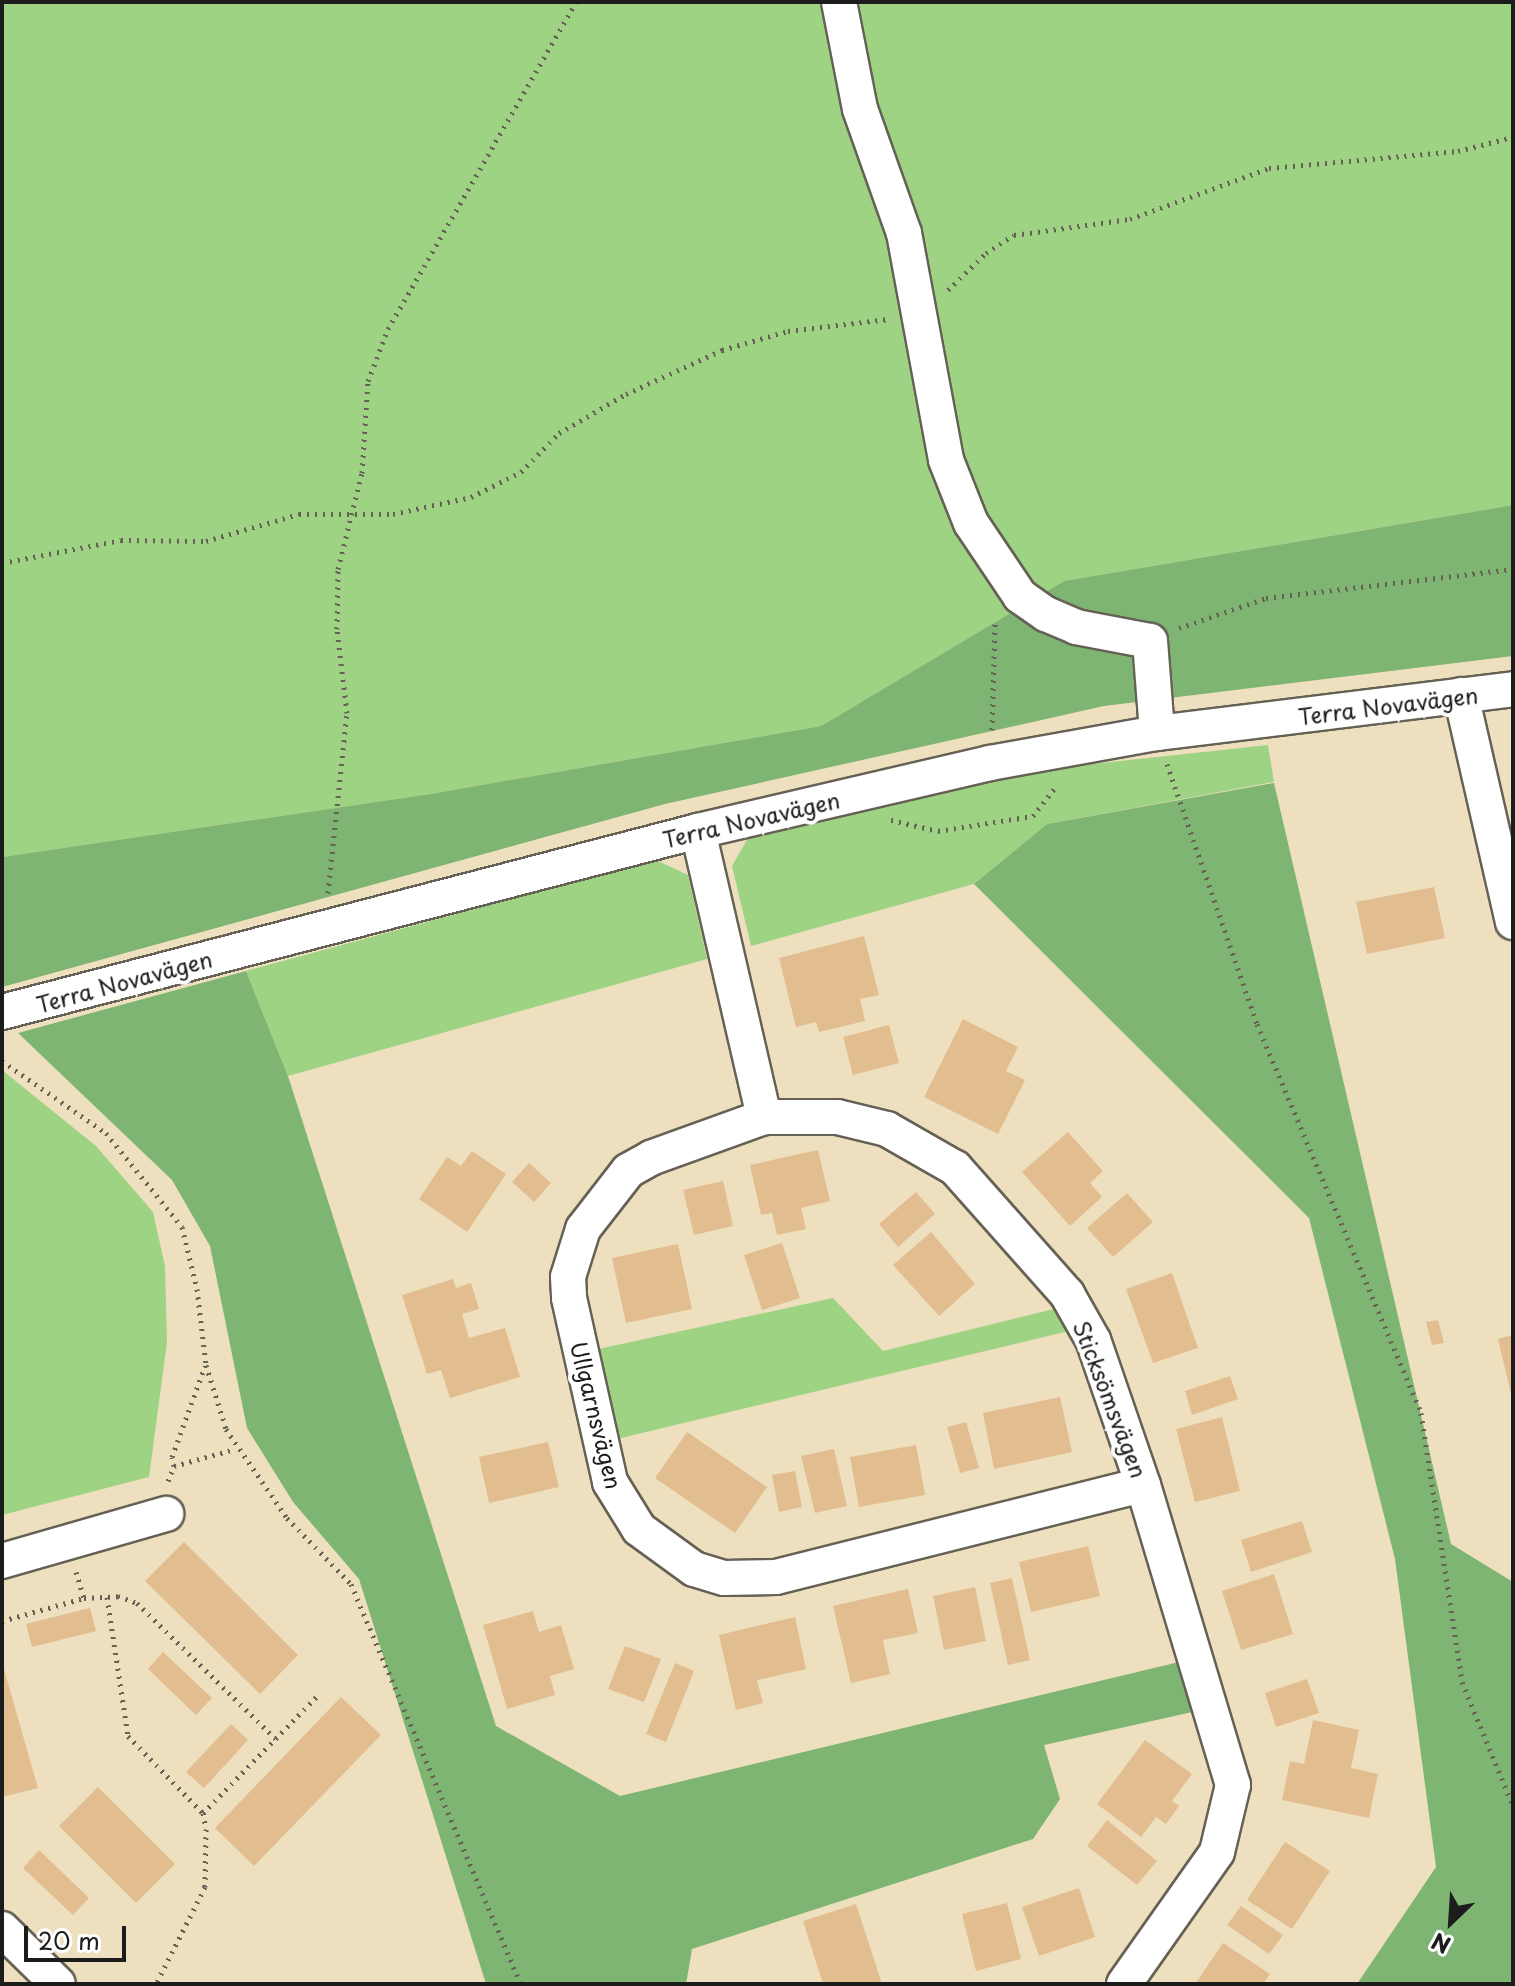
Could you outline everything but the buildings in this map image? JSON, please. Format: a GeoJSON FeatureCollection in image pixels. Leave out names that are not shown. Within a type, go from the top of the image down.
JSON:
{"type":"FeatureCollection","features":[{"type":"Feature","properties":{"kind":"street"},"geometry":{"type":"LineString","coordinates":[[839,2],[849,67],[887,175],[922,314],[946,460],[971,523],[997,567],[1020,596],[1046,614],[1076,627],[1150,641],[1157,733]]}},
{"type":"Feature","properties":{"kind":"street","name":"Terra Novavägen"},"geometry":{"type":"LineString","coordinates":[[2,1012],[698,831],[990,763],[1157,733],[1513,689]]}},
{"type":"Feature","properties":{"kind":"street"},"geometry":{"type":"LineString","coordinates":[[1461,695],[1513,922]]}},
{"type":"Feature","properties":{"kind":"street"},"geometry":{"type":"LineString","coordinates":[[698,831],[764,1117]]}},
{"type":"Feature","properties":{"kind":"street","name":"Sticksömsvägen"},"geometry":{"type":"LineString","coordinates":[[764,1117],[837,1117],[887,1129],[955,1168],[1067,1294],[1093,1340],[1143,1485],[1233,1785],[1217,1852],[1124,1984]]}},
{"type":"Feature","properties":{"kind":"street","name":"Ullgarnsvägen"},"geometry":{"type":"LineString","coordinates":[[764,1117],[628,1171],[601,1198],[572,1258],[569,1298],[610,1482],[639,1529],[694,1569],[748,1579],[1143,1485]]}},
{"type":"Feature","properties":{"kind":"street"},"geometry":{"type":"LineString","coordinates":[[2,1561],[166,1514]]}},
{"type":"Feature","properties":{"kind":"street"},"geometry":{"type":"LineString","coordinates":[[2,1929],[58,1984]]}},
{"type":"Feature","properties":{"kind":"path"},"geometry":{"type":"LineString","coordinates":[[323,929],[347,713],[337,629],[338,569],[347,518],[362,473],[363,404],[388,329],[576,2]]}},
{"type":"Feature","properties":{"kind":"path"},"geometry":{"type":"LineString","coordinates":[[2,563],[121,540],[206,541],[299,514],[347,518],[393,514],[471,497],[521,472],[559,433],[626,394],[722,350],[788,331],[922,314],[986,253],[1014,235],[1130,219],[1269,168],[1458,151],[1513,137]]}},
{"type":"Feature","properties":{"kind":"path"},"geometry":{"type":"LineString","coordinates":[[990,763],[997,567]]}},
{"type":"Feature","properties":{"kind":"path"},"geometry":{"type":"LineString","coordinates":[[1157,733],[1257,1024],[1421,1413],[1462,1682],[1513,1806]]}},
{"type":"Feature","properties":{"kind":"path"},"geometry":{"type":"LineString","coordinates":[[2,1061],[106,1133],[170,1207],[187,1244],[206,1365],[235,1449],[287,1518],[351,1584],[521,1984]]}},
{"type":"Feature","properties":{"kind":"path"},"geometry":{"type":"LineString","coordinates":[[166,1514],[174,1466],[172,1457],[206,1365]]}},
{"type":"Feature","properties":{"kind":"path"},"geometry":{"type":"LineString","coordinates":[[174,1466],[235,1449]]}},
{"type":"Feature","properties":{"kind":"path"},"geometry":{"type":"LineString","coordinates":[[107,1597],[128,1736],[203,1813],[208,1864],[205,1887],[156,1984]]}},
{"type":"Feature","properties":{"kind":"path"},"geometry":{"type":"LineString","coordinates":[[2,1621],[107,1597],[137,1603],[276,1739]]}},
{"type":"Feature","properties":{"kind":"path"},"geometry":{"type":"LineString","coordinates":[[203,1813],[319,1694]]}},
{"type":"Feature","properties":{"kind":"green space"},"geometry":{"type":"Polygon","coordinates":[[[2,2],[1513,2],[1513,505],[1064,581],[821,726],[430,794],[2,857],[2,2]]]}},
{"type":"Feature","properties":{"kind":"green space"},"geometry":{"type":"Polygon","coordinates":[[[1513,505],[1513,656],[1104,706],[665,804],[2,987],[2,857],[430,794],[821,726],[1064,581],[1513,505]]]}},
{"type":"Feature","properties":{"kind":"green space"},"geometry":{"type":"Polygon","coordinates":[[[1268,745],[1274,782],[1047,824],[974,884],[751,946],[732,866],[751,833],[1009,773],[1268,745]]]}},
{"type":"Feature","properties":{"kind":"green space"},"geometry":{"type":"Polygon","coordinates":[[[1274,783],[1451,1544],[1513,1582],[1513,1984],[1357,1984],[1436,1867],[1395,1559],[1309,1218],[974,884],[1047,824],[1274,783]]]}},
{"type":"Feature","properties":{"kind":"green space"},"geometry":{"type":"Polygon","coordinates":[[[656,860],[688,875],[707,959],[288,1076],[246,971],[656,860]]]}},
{"type":"Feature","properties":{"kind":"green space"},"geometry":{"type":"Polygon","coordinates":[[[246,971],[288,1076],[496,1726],[620,1796],[1179,1662],[1197,1711],[1044,1745],[1060,1799],[1033,1839],[692,1949],[686,1984],[486,1984],[359,1579],[293,1502],[247,1428],[210,1246],[172,1180],[18,1033],[246,971]]]}},
{"type":"Feature","properties":{"kind":"green space"},"geometry":{"type":"Polygon","coordinates":[[[2,1070],[96,1146],[153,1212],[165,1266],[167,1342],[149,1477],[2,1515],[2,1070]]]}},
{"type":"Feature","properties":{"kind":"green space"},"geometry":{"type":"Polygon","coordinates":[[[833,1298],[883,1351],[1058,1308],[1073,1330],[617,1439],[594,1350],[833,1298]]]}}]}
